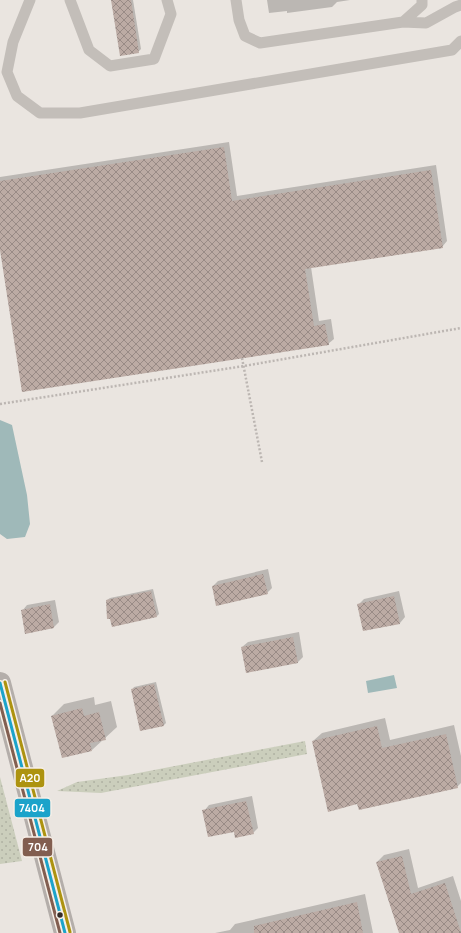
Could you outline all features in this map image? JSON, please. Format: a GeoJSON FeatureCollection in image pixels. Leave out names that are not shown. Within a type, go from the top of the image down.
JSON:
{"type":"FeatureCollection","features":[{"type":"Feature","properties":{"kind":"main road"},"geometry":{"type":"LineString","coordinates":[[0,683],[65,933]]}},
{"type":"Feature","properties":{"kind":"lane"},"geometry":{"type":"LineString","coordinates":[[30,0],[13,42],[7,72],[17,96],[40,113],[88,112],[452,50],[461,41]]}},
{"type":"Feature","properties":{"kind":"lane"},"geometry":{"type":"LineString","coordinates":[[70,0],[89,50],[110,66],[154,60],[171,14],[167,0]]}},
{"type":"Feature","properties":{"kind":"lane"},"geometry":{"type":"LineString","coordinates":[[236,0],[239,20],[245,36],[260,43],[403,22],[426,23],[454,7],[461,5]]}},
{"type":"Feature","properties":{"kind":"lane"},"geometry":{"type":"LineString","coordinates":[[403,22],[422,6],[422,0]]}},
{"type":"Feature","properties":{"kind":"path"},"geometry":{"type":"LineString","coordinates":[[0,404],[244,366],[461,328]]}},
{"type":"Feature","properties":{"kind":"path"},"geometry":{"type":"LineString","coordinates":[[242,358],[262,462]]}},
{"type":"Feature","properties":{"kind":"green space"},"geometry":{"type":"Polygon","coordinates":[[[305,741],[307,754],[101,793],[57,791],[77,782],[128,775],[305,741]]]}},
{"type":"Feature","properties":{"kind":"green space"},"geometry":{"type":"Polygon","coordinates":[[[0,777],[22,861],[0,864],[0,777]]]}},
{"type":"Feature","properties":{"kind":"water"},"geometry":{"type":"Polygon","coordinates":[[[0,420],[12,425],[27,495],[30,524],[25,537],[7,539],[0,534],[0,420]]]}},
{"type":"Feature","properties":{"kind":"water"},"geometry":{"type":"Polygon","coordinates":[[[394,675],[397,688],[368,693],[366,681],[394,675]]]}},
{"type":"Feature","properties":{"kind":"building"},"geometry":{"type":"Polygon","coordinates":[[[111,0],[131,0],[139,53],[120,56],[111,0]]]}},
{"type":"Feature","properties":{"kind":"building"},"geometry":{"type":"Polygon","coordinates":[[[224,147],[232,201],[431,170],[443,248],[305,269],[314,326],[325,324],[329,345],[22,392],[0,250],[0,181],[224,147]]]}},
{"type":"Feature","properties":{"kind":"building"},"geometry":{"type":"Polygon","coordinates":[[[263,574],[268,594],[216,606],[212,586],[263,574]]]}},
{"type":"Feature","properties":{"kind":"building"},"geometry":{"type":"Polygon","coordinates":[[[151,591],[157,617],[112,627],[110,619],[107,619],[106,600],[151,591]]]}},
{"type":"Feature","properties":{"kind":"building"},"geometry":{"type":"Polygon","coordinates":[[[394,596],[400,624],[363,631],[357,604],[394,596]]]}},
{"type":"Feature","properties":{"kind":"building"},"geometry":{"type":"Polygon","coordinates":[[[50,604],[54,628],[25,634],[21,610],[50,604]]]}},
{"type":"Feature","properties":{"kind":"building"},"geometry":{"type":"Polygon","coordinates":[[[293,637],[298,663],[246,673],[241,647],[293,637]]]}},
{"type":"Feature","properties":{"kind":"building"},"geometry":{"type":"Polygon","coordinates":[[[154,684],[164,726],[140,731],[131,689],[154,684]]]}},
{"type":"Feature","properties":{"kind":"building"},"geometry":{"type":"Polygon","coordinates":[[[82,708],[84,716],[99,712],[106,740],[90,743],[92,751],[62,758],[51,716],[82,708]]]}},
{"type":"Feature","properties":{"kind":"building"},"geometry":{"type":"Polygon","coordinates":[[[377,726],[382,748],[446,734],[458,788],[359,810],[357,804],[328,812],[312,741],[377,726]]]}},
{"type":"Feature","properties":{"kind":"building"},"geometry":{"type":"Polygon","coordinates":[[[246,801],[254,834],[235,838],[234,832],[208,837],[202,810],[246,801]]]}},
{"type":"Feature","properties":{"kind":"building"},"geometry":{"type":"Polygon","coordinates":[[[402,856],[411,894],[445,883],[461,933],[399,933],[376,862],[402,856]]]}},
{"type":"Feature","properties":{"kind":"building"},"geometry":{"type":"Polygon","coordinates":[[[357,902],[363,933],[254,933],[254,926],[357,902]]]}},
{"type":"Feature","properties":{"kind":"transit line","name":"A20"},"geometry":{"type":"LineString","coordinates":[[5,682],[70,932]]}},
{"type":"Feature","properties":{"kind":"transit line","name":"7404"},"geometry":{"type":"LineString","coordinates":[[0,683],[65,933]]}},
{"type":"Feature","properties":{"kind":"transit line","name":"704"},"geometry":{"type":"LineString","coordinates":[[0,703],[60,933]]}}]}
